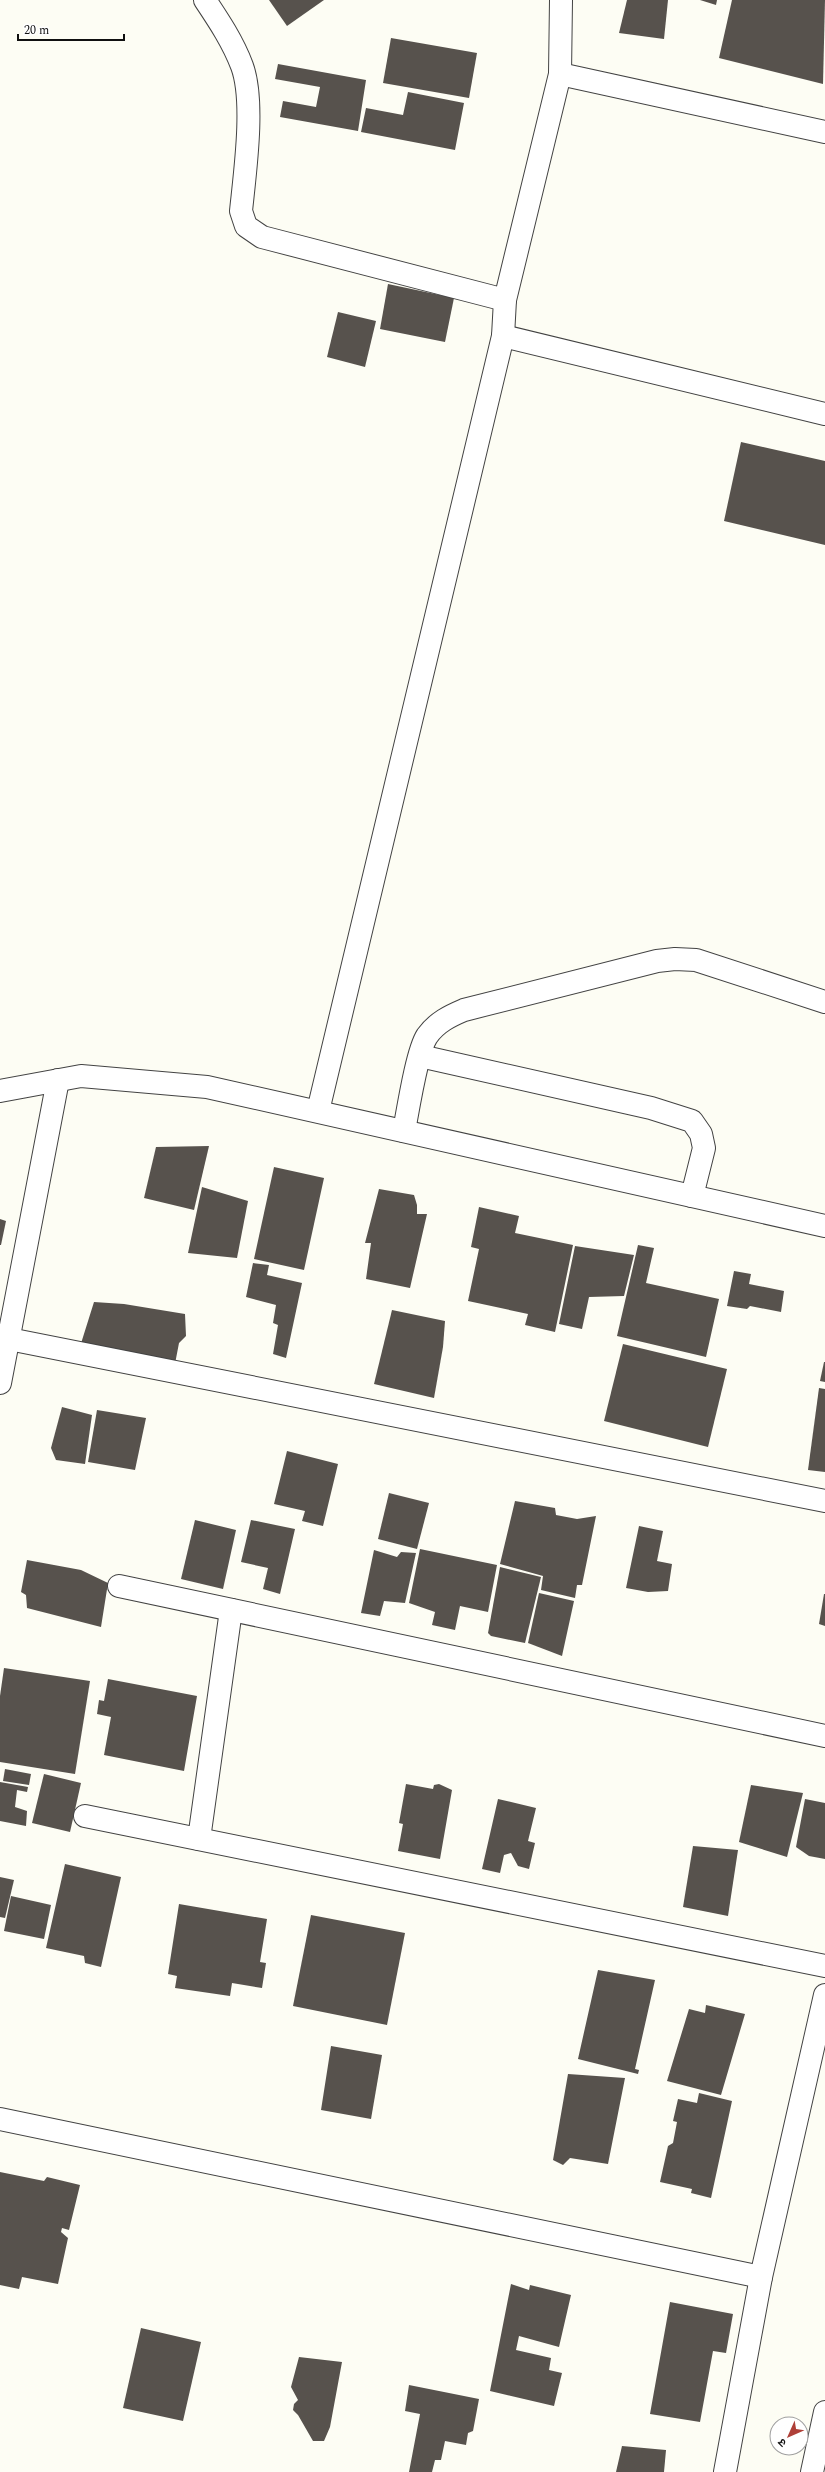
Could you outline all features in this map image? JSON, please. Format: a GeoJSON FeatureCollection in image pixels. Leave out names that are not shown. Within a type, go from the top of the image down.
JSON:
{"type":"FeatureCollection","features":[{"type":"Feature","properties":{"kind":"street"},"geometry":{"type":"LineString","coordinates":[[205,0],[229,37],[243,67],[249,97],[241,211],[246,226],[262,237],[505,300]]}},
{"type":"Feature","properties":{"kind":"street"},"geometry":{"type":"LineString","coordinates":[[318,1112],[503,336],[505,300],[560,74],[561,0]]}},
{"type":"Feature","properties":{"kind":"street"},"geometry":{"type":"LineString","coordinates":[[560,74],[825,132]]}},
{"type":"Feature","properties":{"kind":"street"},"geometry":{"type":"LineString","coordinates":[[503,336],[825,414]]}},
{"type":"Feature","properties":{"kind":"street"},"geometry":{"type":"LineString","coordinates":[[404,1131],[420,1056],[427,1036],[443,1019],[464,1010],[669,960],[696,960],[825,1002]]}},
{"type":"Feature","properties":{"kind":"street"},"geometry":{"type":"LineString","coordinates":[[420,1056],[651,1108],[692,1121],[701,1134],[704,1148],[692,1196]]}},
{"type":"Feature","properties":{"kind":"street"},"geometry":{"type":"LineString","coordinates":[[0,1091],[80,1076],[207,1087],[825,1226]]}},
{"type":"Feature","properties":{"kind":"street"},"geometry":{"type":"LineString","coordinates":[[0,1383],[58,1080]]}},
{"type":"Feature","properties":{"kind":"street"},"geometry":{"type":"LineString","coordinates":[[9,1339],[825,1501]]}},
{"type":"Feature","properties":{"kind":"street"},"geometry":{"type":"LineString","coordinates":[[119,1586],[825,1736]]}},
{"type":"Feature","properties":{"kind":"street"},"geometry":{"type":"LineString","coordinates":[[199,1839],[230,1610]]}},
{"type":"Feature","properties":{"kind":"street"},"geometry":{"type":"LineString","coordinates":[[85,1816],[825,1966]]}},
{"type":"Feature","properties":{"kind":"street"},"geometry":{"type":"LineString","coordinates":[[725,2472],[760,2277],[825,1995]]}},
{"type":"Feature","properties":{"kind":"street"},"geometry":{"type":"LineString","coordinates":[[0,2119],[760,2277]]}},
{"type":"Feature","properties":{"kind":"street"},"geometry":{"type":"LineString","coordinates":[[812,2472],[825,2412]]}},
{"type":"Feature","properties":{"kind":"building"},"geometry":{"type":"Polygon","coordinates":[[[269,0],[324,0],[287,26],[269,0]]]}},
{"type":"Feature","properties":{"kind":"building"},"geometry":{"type":"Polygon","coordinates":[[[627,0],[668,0],[664,39],[619,33],[627,0]]]}},
{"type":"Feature","properties":{"kind":"building"},"geometry":{"type":"Polygon","coordinates":[[[700,0],[717,0],[716,5],[700,0]]]}},
{"type":"Feature","properties":{"kind":"building"},"geometry":{"type":"Polygon","coordinates":[[[732,0],[825,0],[823,84],[719,58],[732,0]]]}},
{"type":"Feature","properties":{"kind":"building"},"geometry":{"type":"Polygon","coordinates":[[[391,38],[477,53],[469,98],[383,83],[391,38]]]}},
{"type":"Feature","properties":{"kind":"building"},"geometry":{"type":"Polygon","coordinates":[[[278,64],[366,80],[358,131],[280,117],[283,101],[316,107],[320,87],[275,79],[278,64]]]}},
{"type":"Feature","properties":{"kind":"building"},"geometry":{"type":"Polygon","coordinates":[[[408,92],[464,103],[455,150],[361,132],[366,108],[403,115],[408,92]]]}},
{"type":"Feature","properties":{"kind":"building"},"geometry":{"type":"Polygon","coordinates":[[[388,284],[454,298],[445,342],[380,329],[388,284]]]}},
{"type":"Feature","properties":{"kind":"building"},"geometry":{"type":"Polygon","coordinates":[[[338,312],[376,321],[365,367],[327,357],[338,312]]]}},
{"type":"Feature","properties":{"kind":"building"},"geometry":{"type":"Polygon","coordinates":[[[741,442],[825,461],[825,545],[724,521],[741,442]]]}},
{"type":"Feature","properties":{"kind":"building"},"geometry":{"type":"Polygon","coordinates":[[[209,1146],[194,1210],[144,1198],[156,1147],[209,1146]]]}},
{"type":"Feature","properties":{"kind":"building"},"geometry":{"type":"Polygon","coordinates":[[[274,1167],[324,1178],[304,1270],[254,1259],[274,1167]]]}},
{"type":"Feature","properties":{"kind":"building"},"geometry":{"type":"Polygon","coordinates":[[[202,1187],[248,1201],[237,1258],[188,1253],[202,1187]]]}},
{"type":"Feature","properties":{"kind":"building"},"geometry":{"type":"Polygon","coordinates":[[[379,1189],[414,1195],[417,1205],[417,1214],[427,1214],[410,1288],[366,1279],[371,1243],[365,1243],[379,1189]]]}},
{"type":"Feature","properties":{"kind":"building"},"geometry":{"type":"Polygon","coordinates":[[[479,1207],[519,1216],[515,1233],[573,1245],[555,1332],[525,1325],[528,1314],[468,1301],[479,1249],[471,1247],[479,1207]]]}},
{"type":"Feature","properties":{"kind":"building"},"geometry":{"type":"Polygon","coordinates":[[[0,1219],[6,1221],[1,1245],[0,1245],[0,1219]]]}},
{"type":"Feature","properties":{"kind":"building"},"geometry":{"type":"Polygon","coordinates":[[[638,1245],[654,1248],[646,1283],[719,1299],[706,1357],[617,1336],[638,1245]]]}},
{"type":"Feature","properties":{"kind":"building"},"geometry":{"type":"Polygon","coordinates":[[[575,1246],[634,1255],[624,1296],[589,1297],[582,1329],[559,1324],[575,1246]]]}},
{"type":"Feature","properties":{"kind":"building"},"geometry":{"type":"Polygon","coordinates":[[[253,1263],[269,1265],[267,1275],[302,1283],[286,1358],[273,1354],[278,1325],[273,1323],[276,1305],[246,1297],[253,1263]]]}},
{"type":"Feature","properties":{"kind":"building"},"geometry":{"type":"Polygon","coordinates":[[[734,1271],[751,1274],[749,1284],[784,1291],[781,1312],[750,1306],[747,1309],[727,1306],[734,1271]]]}},
{"type":"Feature","properties":{"kind":"building"},"geometry":{"type":"Polygon","coordinates":[[[94,1302],[124,1304],[185,1314],[186,1336],[179,1343],[174,1369],[78,1353],[94,1302]]]}},
{"type":"Feature","properties":{"kind":"building"},"geometry":{"type":"Polygon","coordinates":[[[392,1310],[445,1321],[443,1347],[434,1398],[374,1384],[392,1310]]]}},
{"type":"Feature","properties":{"kind":"building"},"geometry":{"type":"Polygon","coordinates":[[[623,1344],[727,1369],[708,1447],[604,1421],[623,1344]]]}},
{"type":"Feature","properties":{"kind":"building"},"geometry":{"type":"Polygon","coordinates":[[[825,1362],[825,1382],[820,1381],[825,1362]]]}},
{"type":"Feature","properties":{"kind":"building"},"geometry":{"type":"Polygon","coordinates":[[[819,1388],[825,1389],[825,1472],[808,1470],[819,1388]]]}},
{"type":"Feature","properties":{"kind":"building"},"geometry":{"type":"Polygon","coordinates":[[[62,1407],[92,1415],[85,1464],[56,1460],[51,1448],[62,1407]]]}},
{"type":"Feature","properties":{"kind":"building"},"geometry":{"type":"Polygon","coordinates":[[[97,1410],[146,1418],[135,1470],[88,1462],[97,1410]]]}},
{"type":"Feature","properties":{"kind":"building"},"geometry":{"type":"Polygon","coordinates":[[[287,1451],[338,1464],[323,1526],[302,1521],[305,1511],[274,1504],[287,1451]]]}},
{"type":"Feature","properties":{"kind":"building"},"geometry":{"type":"Polygon","coordinates":[[[389,1493],[429,1503],[417,1549],[378,1539],[389,1493]]]}},
{"type":"Feature","properties":{"kind":"building"},"geometry":{"type":"Polygon","coordinates":[[[515,1501],[555,1508],[556,1515],[577,1519],[596,1516],[582,1585],[577,1585],[575,1598],[541,1590],[543,1576],[500,1564],[515,1501]]]}},
{"type":"Feature","properties":{"kind":"building"},"geometry":{"type":"Polygon","coordinates":[[[195,1520],[236,1530],[223,1589],[181,1579],[195,1520]]]}},
{"type":"Feature","properties":{"kind":"building"},"geometry":{"type":"Polygon","coordinates":[[[251,1520],[295,1529],[280,1594],[263,1589],[268,1568],[241,1562],[251,1520]]]}},
{"type":"Feature","properties":{"kind":"building"},"geometry":{"type":"Polygon","coordinates":[[[639,1526],[663,1531],[657,1561],[672,1564],[668,1591],[648,1592],[626,1588],[639,1526]]]}},
{"type":"Feature","properties":{"kind":"building"},"geometry":{"type":"Polygon","coordinates":[[[420,1549],[497,1565],[488,1612],[460,1606],[455,1630],[432,1625],[435,1612],[409,1603],[420,1549]]]}},
{"type":"Feature","properties":{"kind":"building"},"geometry":{"type":"Polygon","coordinates":[[[374,1550],[397,1557],[401,1552],[416,1553],[405,1603],[384,1601],[380,1616],[361,1613],[374,1550]]]}},
{"type":"Feature","properties":{"kind":"building"},"geometry":{"type":"Polygon","coordinates":[[[27,1560],[81,1570],[108,1583],[101,1627],[27,1608],[26,1595],[21,1592],[27,1560]]]}},
{"type":"Feature","properties":{"kind":"building"},"geometry":{"type":"Polygon","coordinates":[[[500,1567],[541,1577],[525,1643],[491,1636],[488,1633],[500,1567]]]}},
{"type":"Feature","properties":{"kind":"building"},"geometry":{"type":"Polygon","coordinates":[[[539,1593],[574,1601],[562,1656],[528,1643],[539,1593]]]}},
{"type":"Feature","properties":{"kind":"building"},"geometry":{"type":"Polygon","coordinates":[[[825,1594],[825,1626],[819,1624],[825,1594]]]}},
{"type":"Feature","properties":{"kind":"building"},"geometry":{"type":"Polygon","coordinates":[[[4,1668],[90,1681],[75,1774],[0,1762],[0,1696],[4,1668]]]}},
{"type":"Feature","properties":{"kind":"building"},"geometry":{"type":"Polygon","coordinates":[[[108,1679],[197,1696],[184,1771],[104,1755],[111,1717],[97,1714],[99,1700],[104,1701],[108,1679]]]}},
{"type":"Feature","properties":{"kind":"building"},"geometry":{"type":"Polygon","coordinates":[[[5,1769],[31,1774],[29,1785],[3,1781],[5,1769]]]}},
{"type":"Feature","properties":{"kind":"building"},"geometry":{"type":"Polygon","coordinates":[[[44,1774],[81,1783],[70,1832],[32,1823],[44,1774]]]}},
{"type":"Feature","properties":{"kind":"building"},"geometry":{"type":"Polygon","coordinates":[[[0,1782],[28,1787],[27,1792],[17,1790],[15,1807],[27,1811],[26,1826],[0,1821],[0,1782]]]}},
{"type":"Feature","properties":{"kind":"building"},"geometry":{"type":"Polygon","coordinates":[[[406,1784],[433,1789],[434,1785],[439,1784],[452,1790],[440,1859],[398,1851],[403,1824],[399,1823],[406,1784]]]}},
{"type":"Feature","properties":{"kind":"building"},"geometry":{"type":"Polygon","coordinates":[[[751,1785],[803,1793],[787,1857],[739,1842],[751,1785]]]}},
{"type":"Feature","properties":{"kind":"building"},"geometry":{"type":"Polygon","coordinates":[[[498,1799],[536,1808],[528,1841],[535,1843],[529,1869],[518,1866],[511,1853],[504,1855],[500,1873],[482,1869],[498,1799]]]}},
{"type":"Feature","properties":{"kind":"building"},"geometry":{"type":"Polygon","coordinates":[[[805,1799],[825,1803],[825,1859],[809,1856],[796,1847],[805,1799]]]}},
{"type":"Feature","properties":{"kind":"building"},"geometry":{"type":"Polygon","coordinates":[[[693,1846],[738,1850],[728,1916],[683,1907],[693,1846]]]}},
{"type":"Feature","properties":{"kind":"building"},"geometry":{"type":"Polygon","coordinates":[[[65,1864],[121,1877],[101,1967],[85,1963],[84,1956],[46,1948],[65,1864]]]}},
{"type":"Feature","properties":{"kind":"building"},"geometry":{"type":"Polygon","coordinates":[[[0,1877],[14,1880],[5,1918],[0,1917],[0,1877]]]}},
{"type":"Feature","properties":{"kind":"building"},"geometry":{"type":"Polygon","coordinates":[[[11,1896],[51,1905],[44,1939],[4,1931],[11,1896]]]}},
{"type":"Feature","properties":{"kind":"building"},"geometry":{"type":"Polygon","coordinates":[[[179,1904],[267,1919],[260,1962],[266,1963],[262,1988],[232,1983],[230,1996],[175,1988],[177,1976],[168,1974],[179,1904]]]}},
{"type":"Feature","properties":{"kind":"building"},"geometry":{"type":"Polygon","coordinates":[[[311,1915],[405,1933],[387,2025],[293,2006],[311,1915]]]}},
{"type":"Feature","properties":{"kind":"building"},"geometry":{"type":"Polygon","coordinates":[[[598,1970],[655,1980],[635,2069],[639,2070],[638,2074],[578,2059],[598,1970]]]}},
{"type":"Feature","properties":{"kind":"building"},"geometry":{"type":"Polygon","coordinates":[[[706,2005],[745,2014],[721,2095],[667,2081],[689,2009],[705,2013],[706,2005]]]}},
{"type":"Feature","properties":{"kind":"building"},"geometry":{"type":"Polygon","coordinates":[[[331,2046],[382,2055],[371,2119],[321,2110],[331,2046]]]}},
{"type":"Feature","properties":{"kind":"building"},"geometry":{"type":"Polygon","coordinates":[[[568,2074],[625,2078],[608,2164],[570,2158],[563,2165],[553,2160],[568,2074]]]}},
{"type":"Feature","properties":{"kind":"building"},"geometry":{"type":"Polygon","coordinates":[[[699,2093],[732,2101],[711,2198],[691,2193],[692,2189],[660,2182],[668,2146],[673,2143],[677,2122],[673,2121],[678,2099],[697,2103],[699,2093]]]}},
{"type":"Feature","properties":{"kind":"building"},"geometry":{"type":"Polygon","coordinates":[[[0,2172],[44,2181],[47,2177],[80,2185],[69,2230],[62,2228],[61,2232],[68,2238],[58,2284],[22,2277],[19,2289],[0,2285],[0,2172]]]}},
{"type":"Feature","properties":{"kind":"building"},"geometry":{"type":"Polygon","coordinates":[[[511,2284],[529,2290],[530,2285],[571,2295],[559,2347],[519,2336],[516,2350],[551,2358],[549,2370],[562,2373],[554,2406],[490,2391],[511,2284]]]}},
{"type":"Feature","properties":{"kind":"building"},"geometry":{"type":"Polygon","coordinates":[[[670,2302],[733,2314],[726,2353],[713,2351],[700,2422],[650,2414],[670,2302]]]}},
{"type":"Feature","properties":{"kind":"building"},"geometry":{"type":"Polygon","coordinates":[[[141,2328],[201,2342],[183,2421],[123,2408],[141,2328]]]}},
{"type":"Feature","properties":{"kind":"building"},"geometry":{"type":"Polygon","coordinates":[[[299,2357],[342,2362],[330,2427],[324,2441],[313,2441],[298,2415],[293,2410],[294,2404],[298,2400],[291,2387],[299,2357]]]}},
{"type":"Feature","properties":{"kind":"building"},"geometry":{"type":"Polygon","coordinates":[[[409,2385],[479,2399],[473,2431],[468,2433],[466,2445],[445,2441],[441,2460],[435,2460],[432,2472],[409,2472],[420,2414],[405,2411],[409,2385]]]}},
{"type":"Feature","properties":{"kind":"building"},"geometry":{"type":"Polygon","coordinates":[[[622,2446],[666,2450],[664,2472],[616,2472],[622,2446]]]}}]}
